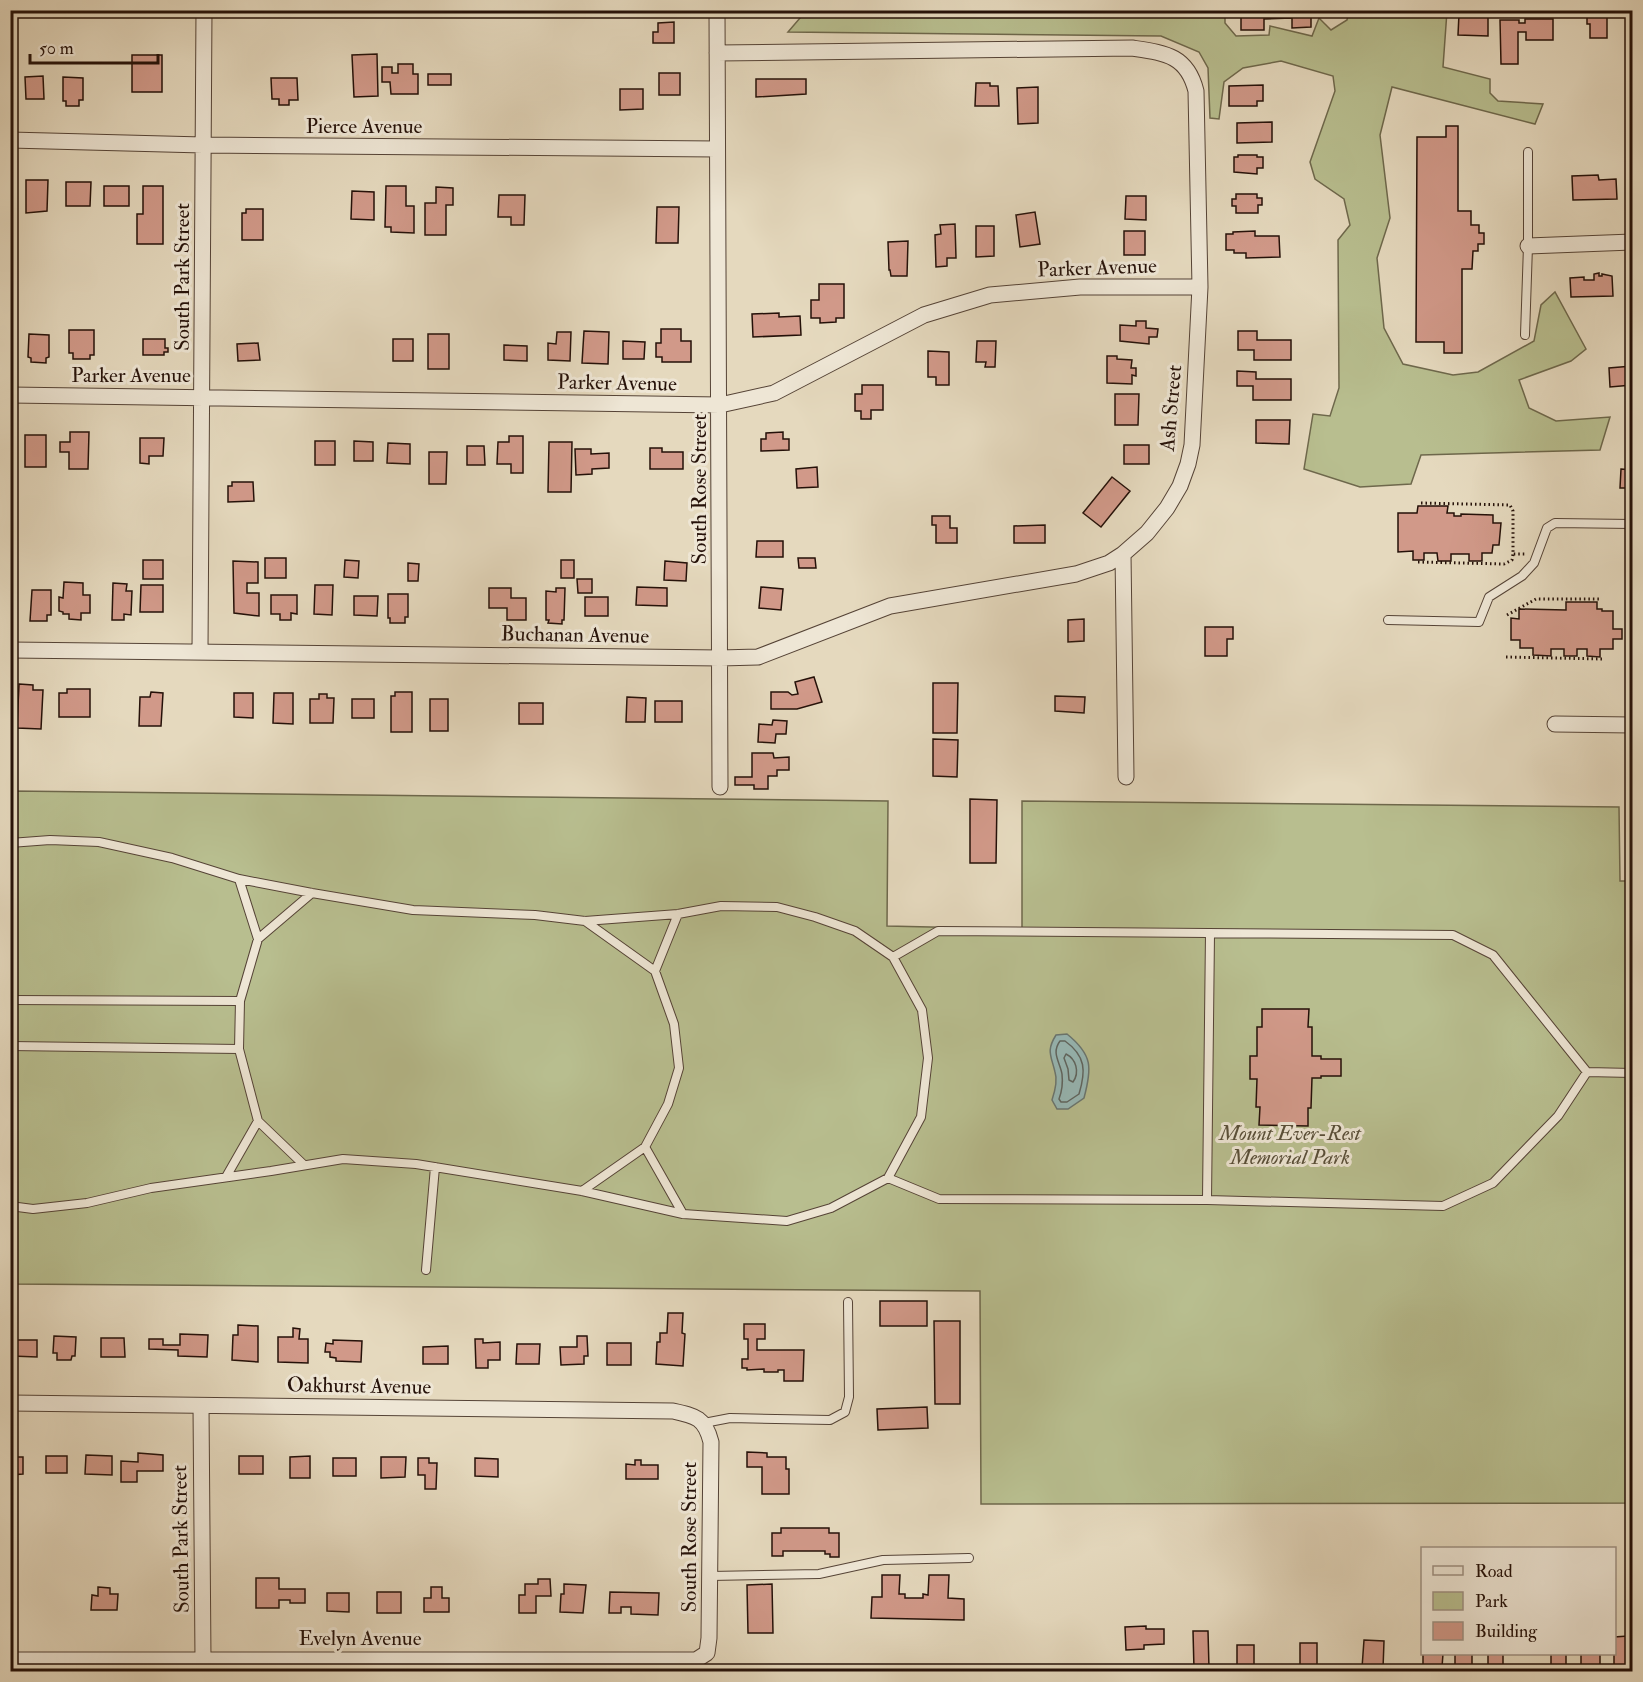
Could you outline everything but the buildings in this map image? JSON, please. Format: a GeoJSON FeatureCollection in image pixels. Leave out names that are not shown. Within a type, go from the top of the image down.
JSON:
{"type":"FeatureCollection","features":[{"type":"Feature","properties":{"kind":"street","name":"South Park Street"},"geometry":{"type":"LineString","coordinates":[[200,651],[204,10]]}},
{"type":"Feature","properties":{"kind":"street","name":"South Rose Street"},"geometry":{"type":"LineString","coordinates":[[717,10],[720,787]]}},
{"type":"Feature","properties":{"kind":"street","name":"Ash Street"},"geometry":{"type":"LineString","coordinates":[[717,53],[1132,48],[1159,52],[1179,60],[1189,71],[1196,91],[1200,287],[1193,428],[1188,464],[1180,486],[1167,508],[1147,533],[1123,554]]}},
{"type":"Feature","properties":{"kind":"street","name":"Pierce Avenue"},"geometry":{"type":"LineString","coordinates":[[10,140],[203,145],[717,149]]}},
{"type":"Feature","properties":{"kind":"street"},"geometry":{"type":"LineString","coordinates":[[1528,246],[1632,242]]}},
{"type":"Feature","properties":{"kind":"street","name":"Parker Avenue"},"geometry":{"type":"LineString","coordinates":[[10,395],[720,405],[774,393],[924,315],[990,295],[1080,287],[1200,287]]}},
{"type":"Feature","properties":{"kind":"street"},"geometry":{"type":"LineString","coordinates":[[1123,554],[1126,777]]}},
{"type":"Feature","properties":{"kind":"street","name":"Buchanan Avenue"},"geometry":{"type":"LineString","coordinates":[[10,650],[758,657],[890,606],[1076,574],[1109,563],[1123,554]]}},
{"type":"Feature","properties":{"kind":"street"},"geometry":{"type":"LineString","coordinates":[[1555,724],[1632,725]]}},
{"type":"Feature","properties":{"kind":"street","name":"Oakhurst Avenue"},"geometry":{"type":"LineString","coordinates":[[10,1403],[673,1411],[694,1415],[704,1423]]}},
{"type":"Feature","properties":{"kind":"street","name":"South Park Street"},"geometry":{"type":"LineString","coordinates":[[201,1406],[204,1665]]}},
{"type":"Feature","properties":{"kind":"street","name":"South Rose Street"},"geometry":{"type":"LineString","coordinates":[[704,1423],[711,1442],[710,1618],[707,1653]]}},
{"type":"Feature","properties":{"kind":"street","name":"Evelyn Avenue"},"geometry":{"type":"LineString","coordinates":[[10,1660],[204,1665],[696,1660],[707,1653]]}},
{"type":"Feature","properties":{"kind":"lane"},"geometry":{"type":"LineString","coordinates":[[1525,335],[1528,152]]}},
{"type":"Feature","properties":{"kind":"lane"},"geometry":{"type":"LineString","coordinates":[[1388,620],[1479,622],[1489,597],[1522,576],[1534,563],[1547,528],[1555,523],[1632,524]]}},
{"type":"Feature","properties":{"kind":"lane"},"geometry":{"type":"LineString","coordinates":[[10,843],[50,840],[99,842],[172,858],[239,879],[413,909],[535,915],[585,921],[678,914],[721,906],[777,907],[855,930],[893,957],[922,1010],[928,1058],[921,1117],[888,1178],[831,1208],[787,1221],[683,1214],[582,1191],[435,1167],[343,1159],[151,1188],[87,1203],[33,1209],[10,1206]]}},
{"type":"Feature","properties":{"kind":"lane"},"geometry":{"type":"LineString","coordinates":[[239,879],[258,939]]}},
{"type":"Feature","properties":{"kind":"lane"},"geometry":{"type":"LineString","coordinates":[[304,1166],[258,1121],[239,1049],[240,1001],[258,939],[312,893]]}},
{"type":"Feature","properties":{"kind":"lane"},"geometry":{"type":"LineString","coordinates":[[655,971],[678,914]]}},
{"type":"Feature","properties":{"kind":"lane"},"geometry":{"type":"LineString","coordinates":[[582,1191],[645,1147],[668,1104],[679,1068],[674,1024],[655,971],[585,921]]}},
{"type":"Feature","properties":{"kind":"lane"},"geometry":{"type":"LineString","coordinates":[[893,957],[938,930],[1453,935],[1493,956],[1587,1072],[1632,1073]]}},
{"type":"Feature","properties":{"kind":"lane"},"geometry":{"type":"LineString","coordinates":[[1207,1200],[1210,933]]}},
{"type":"Feature","properties":{"kind":"lane"},"geometry":{"type":"LineString","coordinates":[[10,1000],[240,1001]]}},
{"type":"Feature","properties":{"kind":"lane"},"geometry":{"type":"LineString","coordinates":[[10,1046],[239,1049]]}},
{"type":"Feature","properties":{"kind":"lane"},"geometry":{"type":"LineString","coordinates":[[888,1178],[939,1199],[1207,1200],[1443,1206],[1493,1183],[1558,1116],[1587,1072]]}},
{"type":"Feature","properties":{"kind":"lane"},"geometry":{"type":"LineString","coordinates":[[226,1177],[258,1121]]}},
{"type":"Feature","properties":{"kind":"lane"},"geometry":{"type":"LineString","coordinates":[[645,1147],[683,1214]]}},
{"type":"Feature","properties":{"kind":"lane"},"geometry":{"type":"LineString","coordinates":[[426,1270],[435,1167]]}},
{"type":"Feature","properties":{"kind":"lane"},"geometry":{"type":"LineString","coordinates":[[704,1423],[730,1418],[830,1420],[845,1412],[849,1397],[848,1302]]}},
{"type":"Feature","properties":{"kind":"lane"},"geometry":{"type":"LineString","coordinates":[[710,1576],[819,1574],[883,1560],[969,1558]]}},
{"type":"Feature","properties":{"kind":"path"},"geometry":{"type":"LineString","coordinates":[[1418,562],[1504,564],[1512,560],[1513,554],[1513,511],[1510,505],[1421,503]]}},
{"type":"Feature","properties":{"kind":"path"},"geometry":{"type":"LineString","coordinates":[[1513,554],[1527,555]]}},
{"type":"Feature","properties":{"kind":"path"},"geometry":{"type":"LineString","coordinates":[[1507,615],[1536,598],[1600,599]]}},
{"type":"Feature","properties":{"kind":"path"},"geometry":{"type":"LineString","coordinates":[[1506,657],[1602,659]]}},
{"type":"Feature","properties":{"kind":"green space"},"geometry":{"type":"Polygon","coordinates":[[[806,11],[1225,11],[1225,23],[1236,36],[1269,35],[1270,26],[1312,36],[1319,18],[1331,30],[1347,20],[1349,11],[1447,11],[1443,67],[1490,79],[1490,93],[1498,101],[1543,104],[1535,124],[1392,87],[1380,135],[1390,218],[1377,258],[1384,328],[1403,364],[1453,375],[1478,372],[1534,341],[1541,305],[1555,292],[1586,349],[1571,361],[1519,380],[1529,408],[1556,421],[1610,417],[1600,450],[1421,455],[1411,484],[1360,487],[1304,469],[1313,414],[1330,416],[1339,388],[1338,240],[1350,225],[1344,199],[1315,179],[1310,162],[1335,91],[1333,76],[1281,61],[1243,68],[1224,82],[1219,119],[1210,118],[1208,68],[1199,52],[1161,36],[788,32],[806,11]]]}},
{"type":"Feature","properties":{"kind":"green space","name":"Mount Ever-Rest Memorial Park"},"geometry":{"type":"Polygon","coordinates":[[[11,791],[888,801],[887,926],[1022,929],[1022,801],[1619,807],[1620,881],[1632,881],[1632,1503],[981,1504],[980,1291],[11,1284],[11,791]]]}},
{"type":"Feature","properties":{"kind":"water"},"geometry":{"type":"Polygon","coordinates":[[[1067,1034],[1086,1056],[1088,1078],[1084,1098],[1068,1109],[1057,1109],[1052,1100],[1056,1075],[1050,1049],[1056,1035],[1067,1034]]]}}]}
